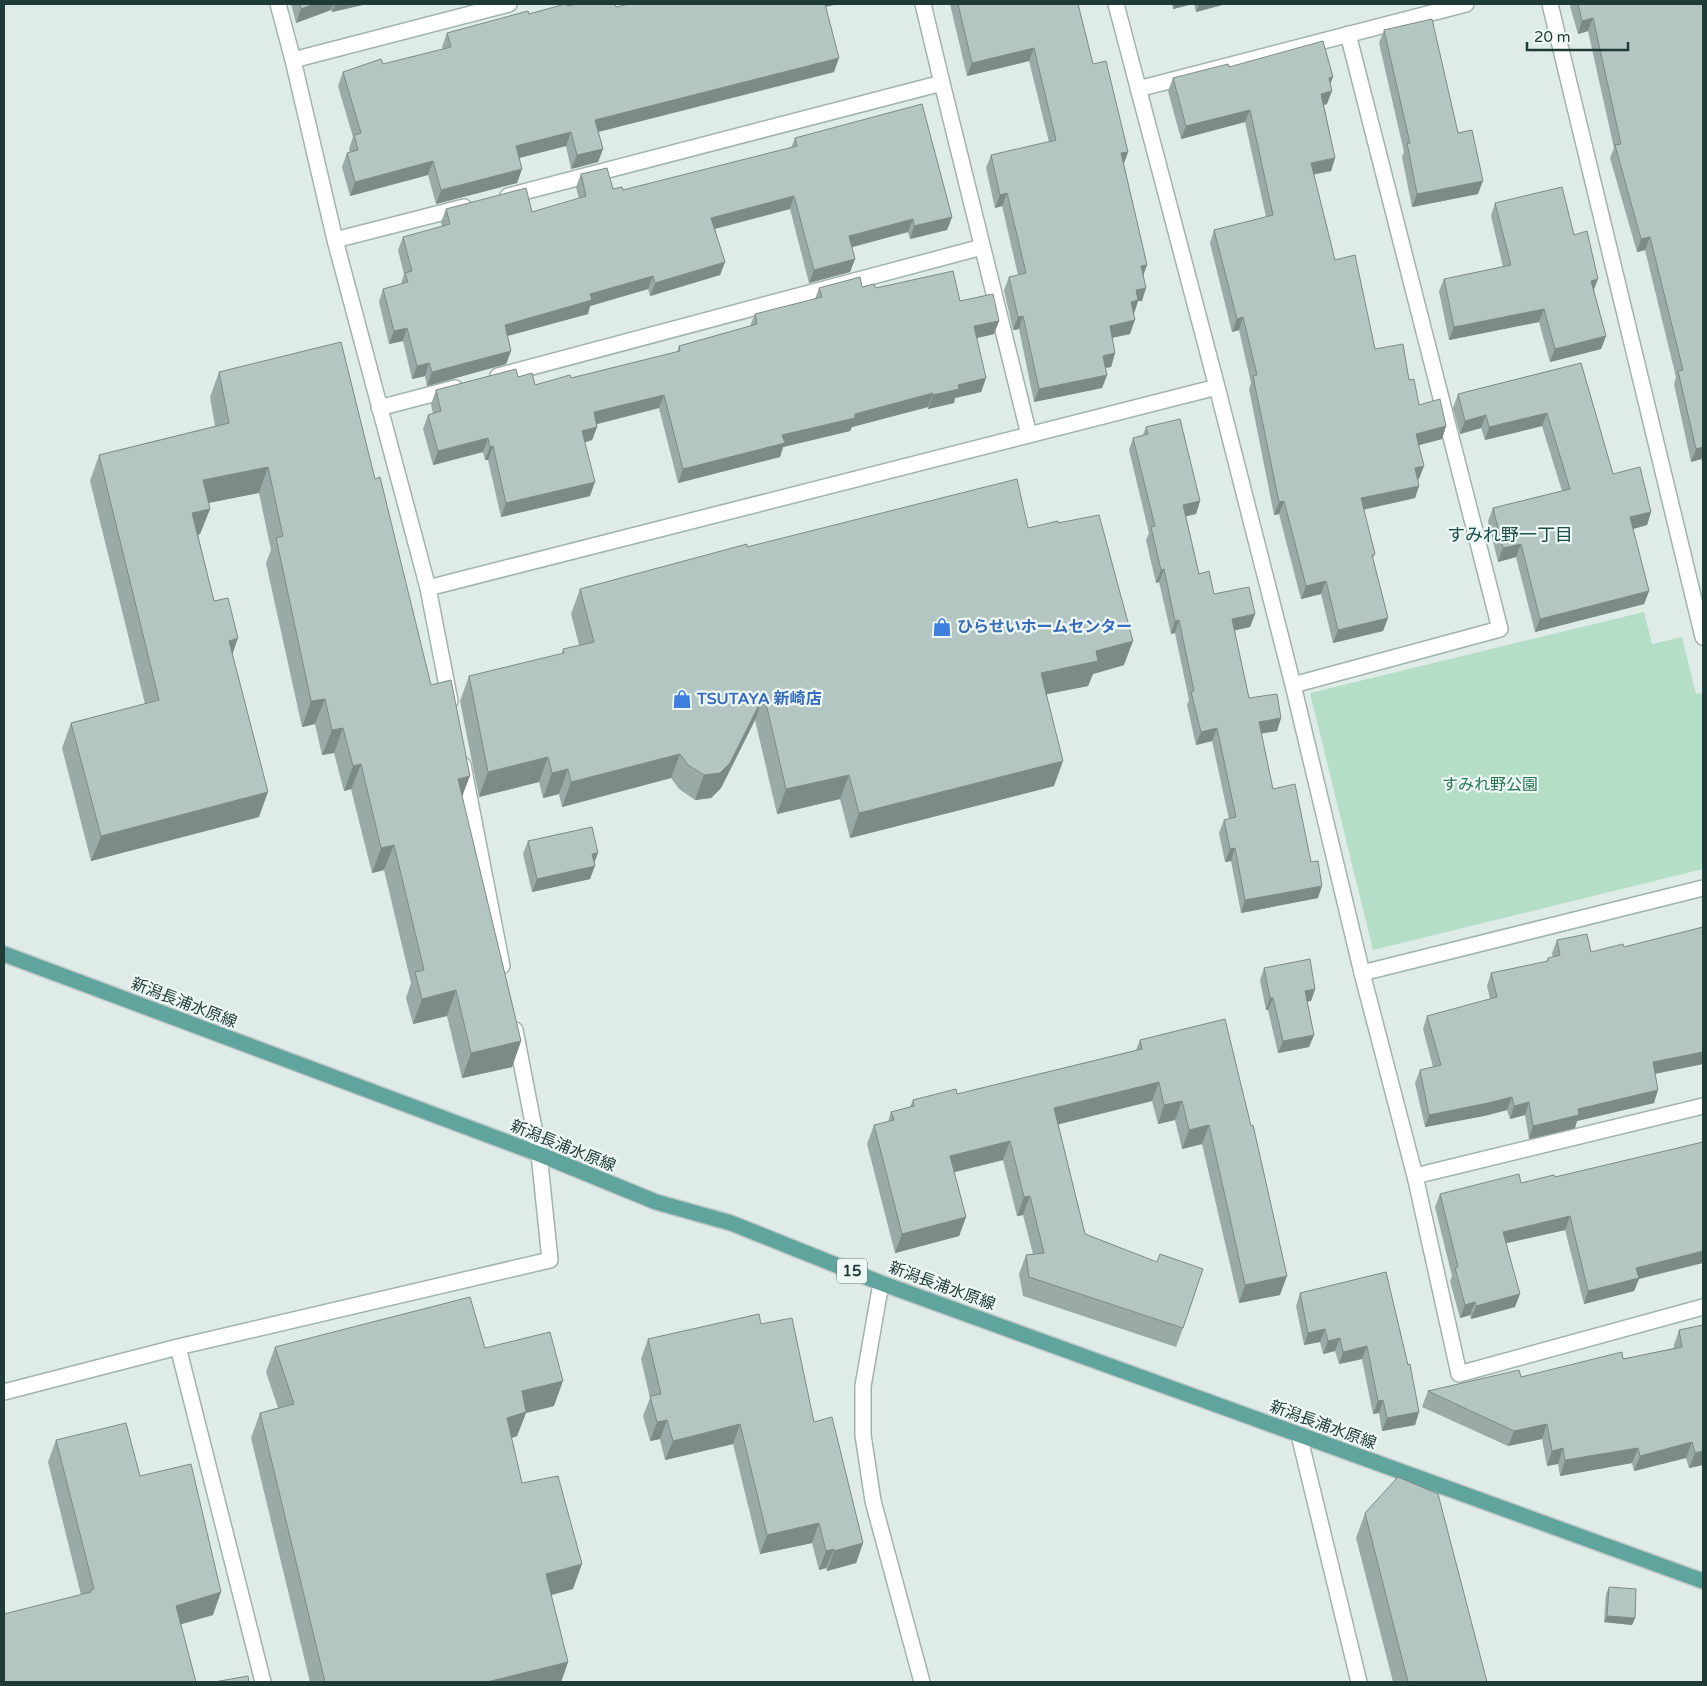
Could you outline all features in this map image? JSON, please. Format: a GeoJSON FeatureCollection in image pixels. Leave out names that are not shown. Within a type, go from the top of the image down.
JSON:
{"type":"FeatureCollection","features":[{"type":"Feature","properties":{"kind":"main road","name":"新潟長浦水原線"},"geometry":{"type":"LineString","coordinates":[[4,954],[539,1154],[656,1202],[731,1223],[881,1283],[1703,1581]]}},
{"type":"Feature","properties":{"kind":"street"},"geometry":{"type":"LineString","coordinates":[[278,4],[335,240],[428,588],[454,719]]}},
{"type":"Feature","properties":{"kind":"street"},"geometry":{"type":"LineString","coordinates":[[293,60],[509,4]]}},
{"type":"Feature","properties":{"kind":"street"},"geometry":{"type":"LineString","coordinates":[[923,4],[1029,435]]}},
{"type":"Feature","properties":{"kind":"street"},"geometry":{"type":"LineString","coordinates":[[1116,4],[1217,387],[1362,973],[1415,1176],[1459,1374],[1703,1307]]}},
{"type":"Feature","properties":{"kind":"street"},"geometry":{"type":"LineString","coordinates":[[1138,89],[1466,4]]}},
{"type":"Feature","properties":{"kind":"street"},"geometry":{"type":"LineString","coordinates":[[1550,4],[1703,637]]}},
{"type":"Feature","properties":{"kind":"street"},"geometry":{"type":"LineString","coordinates":[[1292,685],[1500,629],[1348,34]]}},
{"type":"Feature","properties":{"kind":"street"},"geometry":{"type":"LineString","coordinates":[[498,198],[942,83]]}},
{"type":"Feature","properties":{"kind":"street"},"geometry":{"type":"LineString","coordinates":[[335,240],[479,203]]}},
{"type":"Feature","properties":{"kind":"street"},"geometry":{"type":"LineString","coordinates":[[484,380],[982,247]]}},
{"type":"Feature","properties":{"kind":"street"},"geometry":{"type":"LineString","coordinates":[[379,408],[465,385]]}},
{"type":"Feature","properties":{"kind":"street"},"geometry":{"type":"LineString","coordinates":[[428,588],[1217,387]]}},
{"type":"Feature","properties":{"kind":"street"},"geometry":{"type":"LineString","coordinates":[[460,748],[505,980]]}},
{"type":"Feature","properties":{"kind":"street"},"geometry":{"type":"LineString","coordinates":[[1362,973],[1703,888]]}},
{"type":"Feature","properties":{"kind":"street"},"geometry":{"type":"LineString","coordinates":[[4,1392],[178,1347],[550,1260],[539,1154],[512,1019]]}},
{"type":"Feature","properties":{"kind":"street"},"geometry":{"type":"LineString","coordinates":[[1415,1176],[1703,1106]]}},
{"type":"Feature","properties":{"kind":"street"},"geometry":{"type":"LineString","coordinates":[[881,1283],[863,1386],[863,1435],[873,1501],[922,1682]]}},
{"type":"Feature","properties":{"kind":"street"},"geometry":{"type":"LineString","coordinates":[[178,1347],[263,1682]]}},
{"type":"Feature","properties":{"kind":"street"},"geometry":{"type":"LineString","coordinates":[[1299,1435],[1359,1682]]}},
{"type":"Feature","properties":{"kind":"green space","name":"すみれ野公園"},"geometry":{"type":"Polygon","coordinates":[[[1644,612],[1652,644],[1682,637],[1696,694],[1703,693],[1703,869],[1373,950],[1310,693],[1644,612]]]}},
{"type":"Feature","properties":{"kind":"building"},"geometry":{"type":"Polygon","coordinates":[[[300,4],[314,4],[301,9],[300,4]]]}},
{"type":"Feature","properties":{"kind":"building"},"geometry":{"type":"Polygon","coordinates":[[[565,4],[567,6],[578,4],[615,4],[616,7],[629,4],[825,4],[839,58],[595,120],[603,149],[577,155],[571,132],[516,146],[522,169],[441,190],[433,161],[355,182],[347,153],[358,150],[354,135],[361,133],[343,72],[381,59],[383,64],[451,47],[447,33],[528,11],[529,14],[565,4]]]}},
{"type":"Feature","properties":{"kind":"building"},"geometry":{"type":"Polygon","coordinates":[[[958,4],[1078,4],[1093,64],[1106,61],[1128,152],[1121,153],[1147,265],[1141,266],[1146,288],[1136,290],[1138,300],[1131,302],[1135,320],[1110,326],[1115,353],[1103,356],[1107,375],[1039,389],[1023,316],[1018,317],[1009,277],[1026,273],[1007,193],[1000,195],[991,155],[1056,140],[1034,48],[972,63],[958,4]]]}},
{"type":"Feature","properties":{"kind":"building"},"geometry":{"type":"Polygon","coordinates":[[[1578,4],[1703,4],[1703,447],[1696,449],[1678,371],[1683,370],[1650,237],[1641,239],[1615,145],[1621,144],[1593,18],[1582,21],[1578,4]]]}},
{"type":"Feature","properties":{"kind":"building"},"geometry":{"type":"Polygon","coordinates":[[[1432,19],[1458,133],[1472,130],[1483,181],[1417,194],[1407,143],[1410,143],[1384,30],[1432,19]]]}},
{"type":"Feature","properties":{"kind":"building"},"geometry":{"type":"Polygon","coordinates":[[[1323,41],[1333,77],[1329,78],[1332,91],[1321,94],[1335,158],[1311,163],[1335,260],[1355,255],[1375,349],[1403,344],[1409,380],[1414,379],[1419,405],[1440,399],[1446,426],[1416,434],[1424,466],[1415,468],[1419,486],[1361,498],[1375,554],[1372,555],[1388,618],[1338,630],[1326,581],[1306,586],[1284,501],[1279,502],[1253,376],[1257,375],[1243,317],[1237,319],[1214,230],[1273,215],[1250,110],[1186,126],[1173,78],[1228,64],[1229,67],[1323,41]]]}},
{"type":"Feature","properties":{"kind":"building"},"geometry":{"type":"Polygon","coordinates":[[[922,104],[952,217],[914,226],[913,219],[849,236],[855,259],[814,270],[794,196],[711,218],[725,262],[655,283],[653,276],[590,294],[592,300],[505,325],[511,351],[432,372],[429,363],[417,366],[407,328],[394,331],[383,289],[408,282],[405,273],[412,271],[403,237],[450,224],[446,209],[526,188],[532,212],[586,196],[581,174],[607,168],[613,189],[622,187],[623,190],[797,146],[795,138],[922,104]]]}},
{"type":"Feature","properties":{"kind":"building"},"geometry":{"type":"Polygon","coordinates":[[[1562,187],[1574,235],[1587,231],[1598,279],[1591,281],[1606,336],[1555,349],[1544,309],[1454,327],[1444,279],[1511,265],[1495,203],[1562,187]]]}},
{"type":"Feature","properties":{"kind":"building"},"geometry":{"type":"Polygon","coordinates":[[[953,271],[960,301],[993,294],[999,321],[974,326],[986,378],[958,385],[959,389],[933,395],[933,393],[855,414],[855,418],[782,435],[785,443],[683,469],[664,395],[594,412],[597,427],[582,431],[595,482],[506,503],[493,446],[490,447],[488,438],[438,451],[428,415],[441,411],[436,390],[516,369],[518,377],[532,373],[535,385],[570,375],[571,378],[680,351],[679,346],[757,324],[755,314],[822,297],[819,288],[860,277],[862,287],[874,284],[876,288],[953,271]]]}},
{"type":"Feature","properties":{"kind":"building"},"geometry":{"type":"Polygon","coordinates":[[[341,342],[375,479],[380,477],[431,685],[451,680],[470,776],[458,779],[521,1041],[471,1053],[456,990],[422,999],[415,972],[424,970],[394,845],[381,848],[361,764],[353,766],[343,728],[332,730],[325,699],[311,701],[276,538],[283,536],[268,467],[203,480],[210,509],[192,513],[214,601],[228,598],[238,638],[229,641],[268,792],[101,836],[71,723],[159,700],[99,455],[229,423],[219,372],[341,342]]]}},
{"type":"Feature","properties":{"kind":"building"},"geometry":{"type":"Polygon","coordinates":[[[1581,363],[1613,474],[1640,467],[1651,512],[1630,517],[1649,591],[1540,619],[1521,544],[1503,548],[1493,508],[1570,489],[1547,413],[1489,427],[1486,415],[1465,421],[1458,394],[1581,363]]]}},
{"type":"Feature","properties":{"kind":"building"},"geometry":{"type":"Polygon","coordinates":[[[1180,419],[1200,501],[1183,505],[1199,574],[1209,571],[1214,594],[1249,587],[1255,614],[1232,619],[1249,698],[1277,694],[1281,718],[1259,722],[1273,789],[1295,784],[1311,862],[1318,861],[1322,886],[1245,900],[1235,848],[1230,849],[1224,820],[1236,817],[1217,728],[1201,732],[1191,692],[1194,691],[1179,620],[1175,621],[1164,569],[1161,570],[1151,527],[1155,526],[1133,438],[1148,434],[1146,427],[1180,419]]]}},
{"type":"Feature","properties":{"kind":"building"},"geometry":{"type":"Polygon","coordinates":[[[1017,479],[1028,528],[1099,515],[1133,641],[1096,651],[1098,661],[1041,673],[1063,761],[859,813],[849,775],[786,789],[764,695],[730,763],[720,773],[704,775],[688,765],[680,754],[571,782],[568,769],[552,773],[548,757],[488,772],[469,676],[564,653],[563,649],[594,642],[580,589],[747,544],[747,547],[1017,479]]]}},
{"type":"Feature","properties":{"kind":"building"},"geometry":{"type":"Polygon","coordinates":[[[592,827],[598,853],[592,854],[595,866],[537,879],[528,841],[592,827]]]}},
{"type":"Feature","properties":{"kind":"building"},"geometry":{"type":"Polygon","coordinates":[[[1703,927],[1703,1052],[1653,1062],[1658,1090],[1578,1109],[1579,1115],[1533,1126],[1529,1102],[1514,1106],[1512,1097],[1429,1115],[1420,1070],[1441,1065],[1427,1016],[1497,997],[1491,973],[1548,961],[1548,958],[1560,955],[1557,940],[1587,934],[1591,952],[1623,944],[1624,947],[1703,927]]]}},
{"type":"Feature","properties":{"kind":"building"},"geometry":{"type":"Polygon","coordinates":[[[1310,959],[1315,989],[1305,991],[1314,1035],[1283,1041],[1273,998],[1270,998],[1264,968],[1310,959]]]}},
{"type":"Feature","properties":{"kind":"building"},"geometry":{"type":"Polygon","coordinates":[[[1225,1019],[1251,1126],[1253,1125],[1287,1276],[1245,1285],[1209,1125],[1189,1130],[1182,1101],[1164,1105],[1159,1082],[1054,1108],[1085,1234],[1157,1262],[1160,1254],[1203,1269],[1183,1328],[1029,1277],[1026,1255],[1044,1253],[1030,1196],[1024,1197],[1010,1141],[950,1156],[966,1217],[902,1234],[874,1125],[894,1120],[891,1112],[914,1106],[913,1100],[956,1089],[957,1094],[1142,1049],[1140,1040],[1225,1019]]]}},
{"type":"Feature","properties":{"kind":"building"},"geometry":{"type":"Polygon","coordinates":[[[1703,1142],[1703,1251],[1636,1268],[1639,1278],[1588,1291],[1570,1216],[1503,1232],[1520,1294],[1476,1306],[1475,1302],[1465,1305],[1455,1268],[1458,1267],[1440,1194],[1519,1174],[1521,1183],[1554,1175],[1555,1177],[1703,1142]]]}},
{"type":"Feature","properties":{"kind":"building"},"geometry":{"type":"Polygon","coordinates":[[[1386,1272],[1408,1365],[1410,1364],[1419,1412],[1387,1418],[1383,1400],[1378,1401],[1367,1346],[1343,1352],[1340,1338],[1328,1341],[1325,1329],[1308,1333],[1300,1293],[1386,1272]]]}},
{"type":"Feature","properties":{"kind":"building"},"geometry":{"type":"Polygon","coordinates":[[[470,1297],[485,1348],[550,1332],[563,1381],[522,1391],[526,1412],[507,1418],[522,1483],[558,1476],[582,1564],[546,1574],[568,1662],[487,1682],[325,1682],[260,1413],[294,1404],[275,1347],[470,1297]]]}},
{"type":"Feature","properties":{"kind":"building"},"geometry":{"type":"Polygon","coordinates":[[[759,1314],[761,1324],[792,1318],[814,1422],[832,1417],[863,1543],[834,1551],[834,1549],[826,1551],[819,1523],[767,1535],[740,1424],[673,1441],[667,1420],[657,1422],[650,1396],[661,1394],[648,1339],[759,1314]]]}},
{"type":"Feature","properties":{"kind":"building"},"geometry":{"type":"Polygon","coordinates":[[[1703,1325],[1703,1451],[1695,1453],[1692,1442],[1640,1456],[1638,1448],[1565,1460],[1563,1448],[1552,1451],[1547,1424],[1514,1431],[1428,1391],[1519,1370],[1521,1377],[1622,1352],[1623,1359],[1682,1347],[1679,1330],[1703,1325]]]}},
{"type":"Feature","properties":{"kind":"building"},"geometry":{"type":"Polygon","coordinates":[[[126,1423],[140,1476],[191,1464],[221,1592],[176,1606],[196,1682],[4,1682],[4,1614],[91,1592],[94,1589],[56,1440],[126,1423]]]}},
{"type":"Feature","properties":{"kind":"building"},"geometry":{"type":"Polygon","coordinates":[[[1398,1477],[1438,1494],[1487,1682],[1408,1682],[1365,1513],[1398,1477]]]}},
{"type":"Feature","properties":{"kind":"building"},"geometry":{"type":"Polygon","coordinates":[[[1609,1587],[1636,1589],[1635,1618],[1607,1616],[1609,1587]]]}},
{"type":"Feature","properties":{"kind":"building"},"geometry":{"type":"Polygon","coordinates":[[[248,1676],[249,1682],[214,1682],[248,1676]]]}},
{"type":"Feature","properties":{"kind":"place","name":"ひらせいホームセンター"},"geometry":{"type":"Point","coordinates":[942,627]}},
{"type":"Feature","properties":{"kind":"place","name":"TSUTAYA 新崎店"},"geometry":{"type":"Point","coordinates":[682,699]}},
{"type":"Feature","properties":{"kind":"district","name":"すみれ野一丁目"},"geometry":{"type":"Point","coordinates":[1510,535]}}]}
